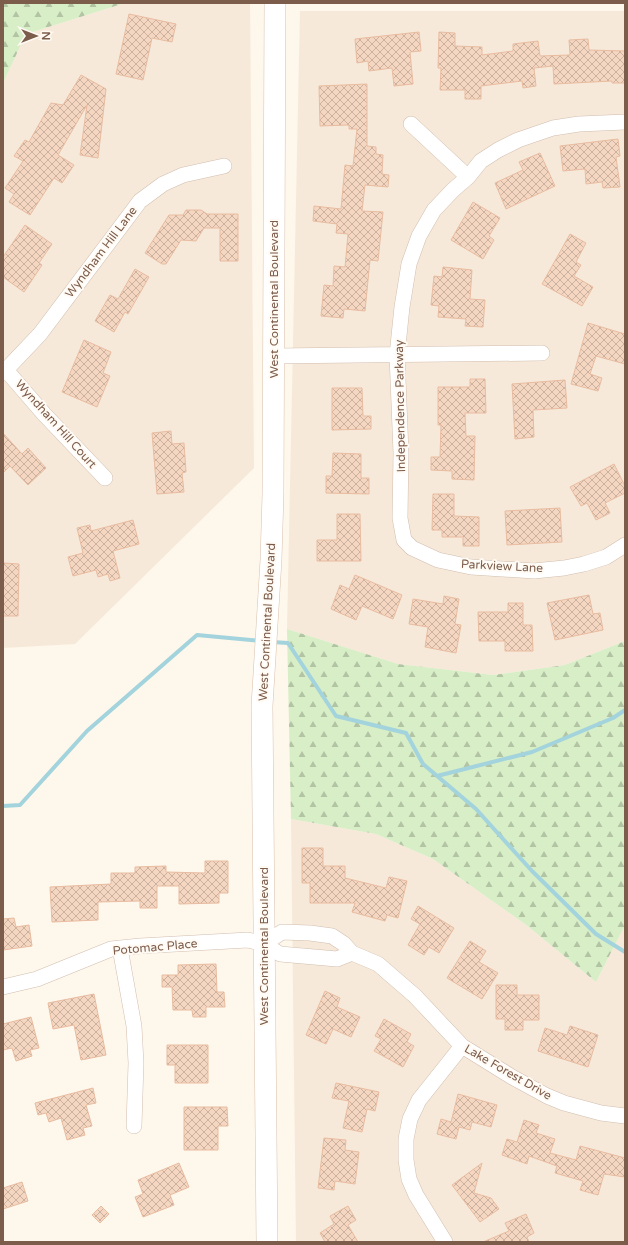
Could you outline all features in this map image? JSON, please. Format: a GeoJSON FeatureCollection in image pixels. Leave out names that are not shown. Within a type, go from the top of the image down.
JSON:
{"type":"FeatureCollection","features":[{"type":"Feature","properties":{"kind":"main road","name":"West Continental Boulevard"},"geometry":{"type":"LineString","coordinates":[[267,1242],[262,706],[273,494],[275,3]]}},
{"type":"Feature","properties":{"kind":"street","name":"Independence Parkway"},"geometry":{"type":"LineString","coordinates":[[404,540],[400,518],[401,453],[397,354],[402,307],[409,264],[419,236],[434,210],[453,190],[468,178],[481,161],[512,144],[552,128],[579,124],[625,122]]}},
{"type":"Feature","properties":{"kind":"street"},"geometry":{"type":"LineString","coordinates":[[411,124],[468,178]]}},
{"type":"Feature","properties":{"kind":"street","name":"Wyndham Hill Lane"},"geometry":{"type":"LineString","coordinates":[[5,372],[40,334],[140,201],[163,184],[183,175],[224,166]]}},
{"type":"Feature","properties":{"kind":"street"},"geometry":{"type":"LineString","coordinates":[[274,356],[542,353]]}},
{"type":"Feature","properties":{"kind":"street","name":"Wyndham Hill Court"},"geometry":{"type":"LineString","coordinates":[[5,372],[105,478]]}},
{"type":"Feature","properties":{"kind":"street","name":"Parkview Lane"},"geometry":{"type":"LineString","coordinates":[[404,540],[412,548],[438,560],[471,567],[534,570],[564,568],[584,564],[606,557],[625,545]]}},
{"type":"Feature","properties":{"kind":"street","name":"Lake Forest Drive"},"geometry":{"type":"LineString","coordinates":[[264,944],[282,932],[310,933],[332,936],[344,944],[352,953],[378,964],[415,996],[462,1046],[512,1077],[547,1096],[564,1103],[601,1113],[625,1116]]}},
{"type":"Feature","properties":{"kind":"street","name":"Potomac Place"},"geometry":{"type":"LineString","coordinates":[[3,987],[37,979],[111,949],[248,940],[264,944]]}},
{"type":"Feature","properties":{"kind":"street"},"geometry":{"type":"LineString","coordinates":[[264,944],[280,954],[336,959],[352,953]]}},
{"type":"Feature","properties":{"kind":"street"},"geometry":{"type":"LineString","coordinates":[[120,948],[134,1033],[136,1063],[134,1126]]}},
{"type":"Feature","properties":{"kind":"street"},"geometry":{"type":"LineString","coordinates":[[446,1242],[416,1195],[409,1179],[406,1160],[406,1139],[410,1118],[419,1100],[462,1046]]}},
{"type":"Feature","properties":{"kind":"shaded area"},"geometry":{"type":"Polygon","coordinates":[[[125,3],[250,4],[254,468],[75,644],[3,648],[3,83],[26,34],[125,3]]]}},
{"type":"Feature","properties":{"kind":"shaded area"},"geometry":{"type":"Polygon","coordinates":[[[300,11],[625,11],[625,641],[565,665],[493,675],[398,664],[287,629],[300,11]]]}},
{"type":"Feature","properties":{"kind":"shaded area"},"geometry":{"type":"Polygon","coordinates":[[[291,819],[376,834],[433,859],[525,924],[596,982],[625,925],[625,1242],[296,1242],[291,819]]]}},
{"type":"Feature","properties":{"kind":"green space"},"geometry":{"type":"Polygon","coordinates":[[[3,3],[125,3],[26,34],[3,83],[3,3]]]}},
{"type":"Feature","properties":{"kind":"green space"},"geometry":{"type":"Polygon","coordinates":[[[287,629],[398,664],[493,675],[565,665],[625,641],[625,925],[596,982],[525,924],[433,859],[376,834],[291,819],[287,629]]]}},
{"type":"Feature","properties":{"kind":"building"},"geometry":{"type":"Polygon","coordinates":[[[129,14],[176,24],[172,42],[152,38],[143,80],[116,74],[129,14]]]}},
{"type":"Feature","properties":{"kind":"building"},"geometry":{"type":"Polygon","coordinates":[[[419,32],[421,51],[410,52],[413,84],[394,86],[392,68],[369,71],[368,61],[357,63],[355,39],[419,32]]]}},
{"type":"Feature","properties":{"kind":"building"},"geometry":{"type":"Polygon","coordinates":[[[439,32],[455,33],[455,46],[482,47],[482,55],[513,51],[513,44],[538,41],[540,56],[570,55],[569,40],[588,39],[589,50],[625,51],[625,83],[612,83],[612,81],[554,84],[553,66],[534,68],[536,86],[523,88],[522,81],[481,86],[481,99],[465,99],[465,90],[440,90],[441,68],[438,68],[439,32]]]}},
{"type":"Feature","properties":{"kind":"building"},"geometry":{"type":"Polygon","coordinates":[[[81,75],[106,89],[98,158],[80,155],[87,105],[58,155],[74,165],[62,183],[54,178],[30,215],[9,202],[14,194],[5,188],[23,161],[14,156],[25,140],[29,142],[51,103],[63,105],[81,75]]]}},
{"type":"Feature","properties":{"kind":"building"},"geometry":{"type":"Polygon","coordinates":[[[367,84],[367,146],[376,147],[376,154],[383,155],[382,174],[389,175],[388,187],[365,185],[362,211],[383,212],[378,261],[370,260],[365,311],[344,309],[343,318],[321,316],[324,285],[333,286],[334,266],[345,267],[348,234],[336,233],[337,224],[313,221],[314,206],[341,209],[345,165],[353,166],[357,129],[349,129],[349,125],[320,126],[319,86],[367,84]]]}},
{"type":"Feature","properties":{"kind":"building"},"geometry":{"type":"Polygon","coordinates":[[[618,139],[620,156],[616,157],[620,187],[603,188],[602,182],[586,184],[585,169],[563,171],[560,146],[618,139]]]}},
{"type":"Feature","properties":{"kind":"building"},"geometry":{"type":"Polygon","coordinates":[[[540,153],[555,186],[506,209],[495,183],[523,170],[519,162],[540,153]]]}},
{"type":"Feature","properties":{"kind":"building"},"geometry":{"type":"Polygon","coordinates":[[[473,202],[500,218],[489,236],[494,240],[483,259],[451,240],[473,202]]]}},
{"type":"Feature","properties":{"kind":"building"},"geometry":{"type":"Polygon","coordinates":[[[186,210],[201,210],[207,214],[238,214],[238,261],[220,261],[220,228],[204,228],[196,241],[181,240],[166,264],[162,264],[145,253],[169,215],[183,215],[186,210]]]}},
{"type":"Feature","properties":{"kind":"building"},"geometry":{"type":"Polygon","coordinates":[[[25,225],[52,244],[39,263],[42,265],[24,292],[3,277],[3,257],[25,225]]]}},
{"type":"Feature","properties":{"kind":"building"},"geometry":{"type":"Polygon","coordinates":[[[570,234],[586,243],[576,262],[581,265],[574,276],[593,287],[582,306],[542,284],[570,234]]]}},
{"type":"Feature","properties":{"kind":"building"},"geometry":{"type":"Polygon","coordinates":[[[443,267],[472,270],[470,299],[485,300],[483,327],[465,326],[466,319],[438,317],[439,306],[431,305],[434,276],[442,277],[443,267]]]}},
{"type":"Feature","properties":{"kind":"building"},"geometry":{"type":"Polygon","coordinates":[[[135,269],[149,277],[128,314],[125,312],[114,332],[95,321],[110,295],[118,299],[135,269]]]}},
{"type":"Feature","properties":{"kind":"building"},"geometry":{"type":"Polygon","coordinates":[[[588,323],[625,334],[625,364],[596,356],[590,374],[602,378],[598,391],[571,384],[588,323]]]}},
{"type":"Feature","properties":{"kind":"building"},"geometry":{"type":"Polygon","coordinates":[[[84,340],[111,352],[103,373],[110,376],[97,407],[62,392],[84,340]]]}},
{"type":"Feature","properties":{"kind":"building"},"geometry":{"type":"Polygon","coordinates":[[[470,379],[485,379],[486,413],[465,413],[466,436],[475,436],[474,480],[452,479],[452,471],[431,470],[431,457],[440,457],[441,425],[438,425],[438,387],[470,387],[470,379]]]}},
{"type":"Feature","properties":{"kind":"building"},"geometry":{"type":"Polygon","coordinates":[[[565,380],[567,408],[533,410],[534,437],[515,439],[512,384],[565,380]]]}},
{"type":"Feature","properties":{"kind":"building"},"geometry":{"type":"Polygon","coordinates":[[[332,388],[362,388],[363,416],[371,416],[371,429],[332,430],[332,388]]]}},
{"type":"Feature","properties":{"kind":"building"},"geometry":{"type":"Polygon","coordinates":[[[171,431],[172,444],[184,443],[186,472],[182,473],[184,492],[157,494],[152,433],[171,431]]]}},
{"type":"Feature","properties":{"kind":"building"},"geometry":{"type":"Polygon","coordinates":[[[3,433],[22,454],[28,448],[46,468],[28,485],[10,466],[3,473],[3,433]]]}},
{"type":"Feature","properties":{"kind":"building"},"geometry":{"type":"Polygon","coordinates":[[[333,453],[361,454],[361,478],[369,478],[369,494],[326,493],[326,476],[332,476],[333,453]]]}},
{"type":"Feature","properties":{"kind":"building"},"geometry":{"type":"Polygon","coordinates":[[[614,464],[625,486],[625,493],[605,503],[610,513],[596,520],[587,503],[581,506],[570,487],[614,464]]]}},
{"type":"Feature","properties":{"kind":"building"},"geometry":{"type":"Polygon","coordinates":[[[433,494],[454,494],[454,516],[479,517],[479,546],[463,546],[463,537],[442,537],[442,530],[432,530],[433,494]]]}},
{"type":"Feature","properties":{"kind":"building"},"geometry":{"type":"Polygon","coordinates":[[[560,508],[562,542],[507,545],[505,511],[560,508]]]}},
{"type":"Feature","properties":{"kind":"building"},"geometry":{"type":"Polygon","coordinates":[[[337,514],[360,514],[361,561],[317,561],[317,540],[337,540],[337,514]]]}},
{"type":"Feature","properties":{"kind":"building"},"geometry":{"type":"Polygon","coordinates":[[[133,520],[139,544],[113,551],[120,578],[110,581],[108,574],[98,577],[96,570],[73,576],[68,557],[83,553],[77,528],[90,525],[91,531],[133,520]]]}},
{"type":"Feature","properties":{"kind":"building"},"geometry":{"type":"Polygon","coordinates":[[[3,563],[19,564],[18,616],[3,616],[3,563]]]}},
{"type":"Feature","properties":{"kind":"building"},"geometry":{"type":"Polygon","coordinates":[[[355,575],[402,595],[393,619],[362,606],[356,620],[331,609],[340,585],[349,589],[355,575]]]}},
{"type":"Feature","properties":{"kind":"building"},"geometry":{"type":"Polygon","coordinates":[[[589,595],[593,614],[600,613],[603,630],[555,640],[547,603],[589,595]]]}},
{"type":"Feature","properties":{"kind":"building"},"geometry":{"type":"Polygon","coordinates":[[[444,596],[459,599],[455,624],[461,625],[456,653],[425,647],[428,627],[409,624],[413,599],[443,604],[444,596]]]}},
{"type":"Feature","properties":{"kind":"building"},"geometry":{"type":"Polygon","coordinates":[[[508,603],[523,603],[523,625],[532,625],[533,651],[505,651],[505,641],[479,641],[478,612],[508,612],[508,603]]]}},
{"type":"Feature","properties":{"kind":"building"},"geometry":{"type":"Polygon","coordinates":[[[302,848],[323,848],[323,866],[345,866],[345,878],[386,888],[389,877],[407,881],[398,918],[387,915],[385,921],[352,912],[355,903],[310,903],[310,883],[302,883],[302,848]]]}},
{"type":"Feature","properties":{"kind":"building"},"geometry":{"type":"Polygon","coordinates":[[[205,861],[228,861],[228,893],[219,893],[219,903],[179,904],[179,886],[157,886],[157,908],[140,908],[140,901],[98,902],[98,920],[52,922],[50,887],[111,884],[111,873],[135,873],[135,867],[166,866],[166,872],[205,873],[205,861]]]}},
{"type":"Feature","properties":{"kind":"building"},"geometry":{"type":"Polygon","coordinates":[[[418,906],[454,928],[439,953],[429,947],[424,955],[408,945],[420,924],[411,919],[418,906]]]}},
{"type":"Feature","properties":{"kind":"building"},"geometry":{"type":"Polygon","coordinates":[[[14,918],[16,927],[29,925],[32,946],[3,950],[3,919],[14,918]]]}},
{"type":"Feature","properties":{"kind":"building"},"geometry":{"type":"Polygon","coordinates":[[[470,941],[486,951],[479,962],[498,973],[482,999],[447,978],[470,941]]]}},
{"type":"Feature","properties":{"kind":"building"},"geometry":{"type":"Polygon","coordinates":[[[216,964],[217,992],[224,992],[225,1007],[206,1007],[206,1017],[193,1017],[192,1010],[173,1010],[172,987],[162,987],[162,975],[178,975],[178,965],[216,964]]]}},
{"type":"Feature","properties":{"kind":"building"},"geometry":{"type":"Polygon","coordinates":[[[496,985],[517,985],[517,995],[539,995],[539,1020],[523,1020],[523,1030],[505,1030],[505,1019],[496,1019],[496,985]]]}},
{"type":"Feature","properties":{"kind":"building"},"geometry":{"type":"Polygon","coordinates":[[[325,991],[340,998],[337,1007],[360,1017],[351,1037],[333,1029],[326,1044],[306,1035],[325,991]]]}},
{"type":"Feature","properties":{"kind":"building"},"geometry":{"type":"Polygon","coordinates":[[[94,994],[106,1055],[81,1060],[74,1025],[53,1029],[48,1003],[94,994]]]}},
{"type":"Feature","properties":{"kind":"building"},"geometry":{"type":"Polygon","coordinates":[[[31,1017],[39,1048],[30,1050],[32,1056],[16,1061],[12,1048],[3,1050],[3,1024],[31,1017]]]}},
{"type":"Feature","properties":{"kind":"building"},"geometry":{"type":"Polygon","coordinates":[[[384,1019],[411,1034],[407,1042],[414,1046],[403,1067],[374,1051],[381,1039],[375,1036],[384,1019]]]}},
{"type":"Feature","properties":{"kind":"building"},"geometry":{"type":"Polygon","coordinates":[[[570,1026],[598,1035],[588,1067],[538,1051],[545,1028],[567,1035],[570,1026]]]}},
{"type":"Feature","properties":{"kind":"building"},"geometry":{"type":"Polygon","coordinates":[[[167,1045],[208,1045],[208,1083],[175,1083],[175,1065],[167,1065],[167,1045]]]}},
{"type":"Feature","properties":{"kind":"building"},"geometry":{"type":"Polygon","coordinates":[[[336,1083],[379,1092],[375,1111],[367,1109],[362,1132],[343,1128],[349,1101],[332,1098],[336,1083]]]}},
{"type":"Feature","properties":{"kind":"building"},"geometry":{"type":"Polygon","coordinates":[[[93,1088],[96,1103],[86,1105],[92,1126],[83,1128],[85,1135],[67,1140],[61,1118],[49,1122],[46,1113],[38,1115],[35,1103],[93,1088]]]}},
{"type":"Feature","properties":{"kind":"building"},"geometry":{"type":"Polygon","coordinates":[[[458,1094],[497,1105],[491,1127],[472,1122],[470,1130],[459,1127],[456,1139],[437,1134],[441,1119],[451,1122],[458,1094]]]}},
{"type":"Feature","properties":{"kind":"building"},"geometry":{"type":"Polygon","coordinates":[[[184,1107],[227,1107],[228,1126],[218,1126],[218,1150],[184,1150],[184,1107]]]}},
{"type":"Feature","properties":{"kind":"building"},"geometry":{"type":"Polygon","coordinates":[[[524,1120],[539,1125],[536,1133],[555,1139],[550,1153],[576,1160],[580,1146],[625,1158],[625,1177],[604,1174],[598,1195],[580,1190],[583,1181],[555,1173],[557,1166],[529,1156],[527,1164],[502,1155],[507,1139],[517,1142],[524,1120]]]}},
{"type":"Feature","properties":{"kind":"building"},"geometry":{"type":"Polygon","coordinates":[[[324,1138],[346,1140],[345,1150],[359,1152],[355,1184],[335,1181],[334,1190],[318,1188],[324,1138]]]}},
{"type":"Feature","properties":{"kind":"building"},"geometry":{"type":"Polygon","coordinates":[[[179,1163],[189,1187],[170,1195],[174,1205],[143,1217],[135,1197],[143,1194],[138,1180],[179,1163]]]}},
{"type":"Feature","properties":{"kind":"building"},"geometry":{"type":"Polygon","coordinates":[[[482,1163],[474,1193],[491,1198],[499,1209],[480,1222],[452,1185],[482,1163]]]}},
{"type":"Feature","properties":{"kind":"building"},"geometry":{"type":"Polygon","coordinates":[[[22,1182],[28,1201],[3,1209],[3,1188],[22,1182]]]}},
{"type":"Feature","properties":{"kind":"building"},"geometry":{"type":"Polygon","coordinates":[[[101,1206],[109,1214],[100,1223],[92,1215],[101,1206]]]}},
{"type":"Feature","properties":{"kind":"building"},"geometry":{"type":"Polygon","coordinates":[[[348,1206],[356,1220],[348,1225],[358,1242],[325,1242],[320,1233],[334,1224],[330,1216],[348,1206]]]}},
{"type":"Feature","properties":{"kind":"building"},"geometry":{"type":"Polygon","coordinates":[[[526,1214],[534,1233],[527,1237],[529,1242],[483,1242],[509,1231],[505,1223],[526,1214]]]}},
{"type":"Feature","properties":{"kind":"waterway"},"geometry":{"type":"LineString","coordinates":[[3,806],[20,805],[87,731],[197,635],[261,641]]}},
{"type":"Feature","properties":{"kind":"waterway"},"geometry":{"type":"LineString","coordinates":[[272,642],[288,643],[336,716],[406,733],[423,764],[476,809],[532,871],[596,934],[625,952]]}},
{"type":"Feature","properties":{"kind":"waterway"},"geometry":{"type":"LineString","coordinates":[[437,776],[532,752],[613,718],[625,710]]}}]}
